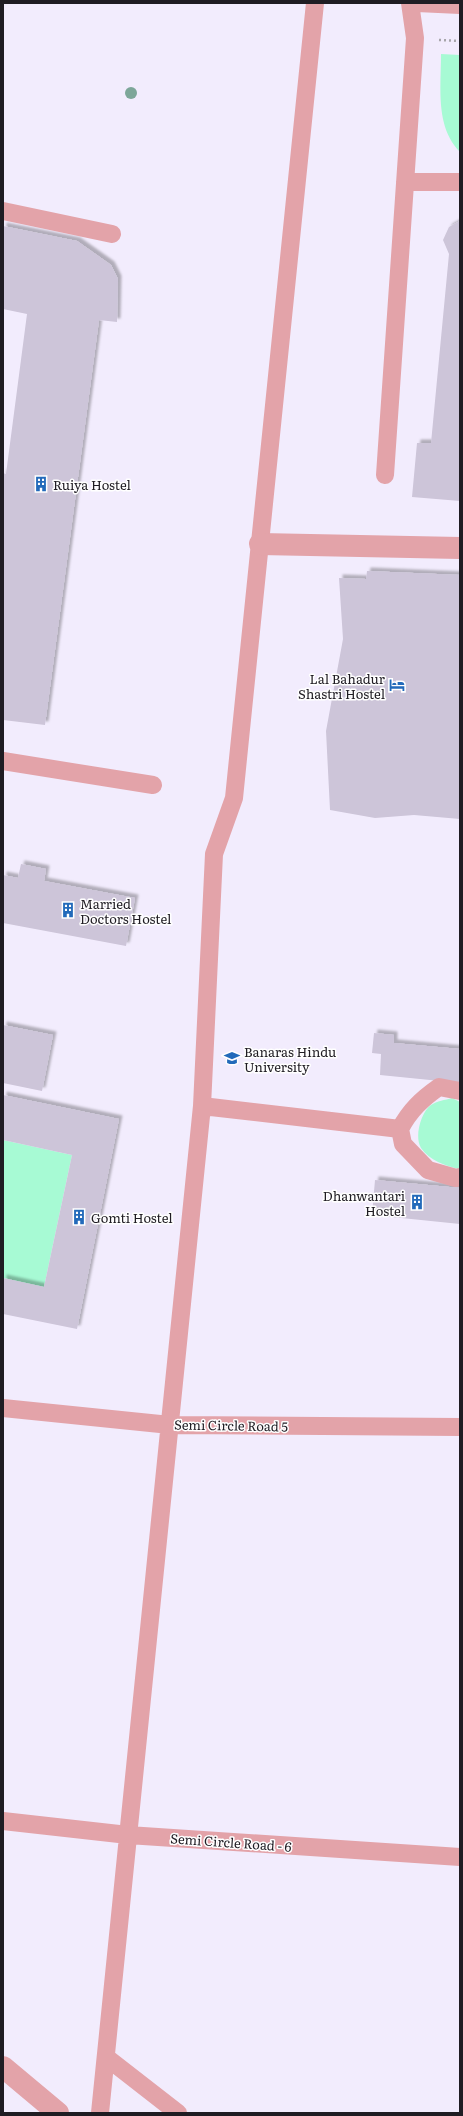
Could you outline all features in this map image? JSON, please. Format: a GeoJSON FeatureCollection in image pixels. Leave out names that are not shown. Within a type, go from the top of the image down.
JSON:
{"type":"FeatureCollection","features":[{"type":"Feature","properties":{"kind":"street"},"geometry":{"type":"LineString","coordinates":[[260,544],[460,548]]}},
{"type":"Feature","properties":{"kind":"street"},"geometry":{"type":"LineString","coordinates":[[3,2067],[58,2113]]}},
{"type":"Feature","properties":{"kind":"lane"},"geometry":{"type":"LineString","coordinates":[[100,2113],[202,1106],[214,854],[234,798],[315,3]]}},
{"type":"Feature","properties":{"kind":"lane"},"geometry":{"type":"LineString","coordinates":[[385,475],[415,38],[410,3]]}},
{"type":"Feature","properties":{"kind":"lane"},"geometry":{"type":"LineString","coordinates":[[417,3],[460,4]]}},
{"type":"Feature","properties":{"kind":"lane"},"geometry":{"type":"LineString","coordinates":[[405,182],[460,182]]}},
{"type":"Feature","properties":{"kind":"lane"},"geometry":{"type":"LineString","coordinates":[[3,211],[112,234]]}},
{"type":"Feature","properties":{"kind":"lane"},"geometry":{"type":"LineString","coordinates":[[3,761],[153,785]]}},
{"type":"Feature","properties":{"kind":"lane"},"geometry":{"type":"LineString","coordinates":[[460,1091],[439,1087],[409,1112],[400,1128],[403,1144],[428,1170],[456,1178],[460,1177]]}},
{"type":"Feature","properties":{"kind":"lane"},"geometry":{"type":"LineString","coordinates":[[202,1106],[400,1128]]}},
{"type":"Feature","properties":{"kind":"lane","name":"Semi Circle Road 5"},"geometry":{"type":"LineString","coordinates":[[3,1408],[170,1425],[460,1427]]}},
{"type":"Feature","properties":{"kind":"lane","name":"Semi Circle Road - 6"},"geometry":{"type":"LineString","coordinates":[[3,1821],[128,1835],[460,1857]]}},
{"type":"Feature","properties":{"kind":"lane"},"geometry":{"type":"LineString","coordinates":[[106,2057],[178,2113]]}},
{"type":"Feature","properties":{"kind":"shaded area","name":"Banaras Hindu University"},"geometry":{"type":"Polygon","coordinates":[[[3,3],[460,3],[460,2113],[3,2113],[3,3]]]}},
{"type":"Feature","properties":{"kind":"green space"},"geometry":{"type":"Polygon","coordinates":[[[441,54],[460,55],[460,152],[446,131],[443,119],[440,93],[441,54]]]}},
{"type":"Feature","properties":{"kind":"green space"},"geometry":{"type":"Polygon","coordinates":[[[452,1098],[460,1102],[459,1169],[443,1164],[428,1156],[421,1148],[418,1138],[418,1131],[427,1108],[436,1102],[452,1098]]]}},
{"type":"Feature","properties":{"kind":"green space"},"geometry":{"type":"Polygon","coordinates":[[[3,1140],[72,1155],[44,1287],[3,1278],[3,1140]]]}},
{"type":"Feature","properties":{"kind":"building"},"geometry":{"type":"Polygon","coordinates":[[[460,221],[460,501],[412,497],[417,443],[431,443],[449,254],[443,240],[449,227],[460,221]]]}},
{"type":"Feature","properties":{"kind":"building","name":"Ruiya Hostel"},"geometry":{"type":"Polygon","coordinates":[[[3,226],[77,241],[111,265],[118,279],[117,322],[99,320],[45,725],[3,720],[3,473],[6,474],[27,314],[3,309],[3,226]]]}},
{"type":"Feature","properties":{"kind":"building","name":"Lal Bahadur Shastri Hostel"},"geometry":{"type":"Polygon","coordinates":[[[367,571],[460,575],[460,819],[414,815],[375,818],[330,810],[326,731],[343,639],[339,578],[366,579],[367,571]]]}},
{"type":"Feature","properties":{"kind":"building","name":"Married Doctors Hostel"},"geometry":{"type":"Polygon","coordinates":[[[21,864],[46,869],[44,881],[135,898],[126,946],[3,923],[3,875],[18,878],[21,864]]]}},
{"type":"Feature","properties":{"kind":"building"},"geometry":{"type":"Polygon","coordinates":[[[3,1025],[53,1035],[42,1091],[3,1083],[3,1025]]]}},
{"type":"Feature","properties":{"kind":"building"},"geometry":{"type":"Polygon","coordinates":[[[374,1033],[394,1035],[394,1043],[460,1049],[460,1083],[380,1075],[381,1054],[372,1053],[374,1033]]]}},
{"type":"Feature","properties":{"kind":"building","name":"Gomti Hostel"},"geometry":{"type":"Polygon","coordinates":[[[3,1095],[119,1119],[77,1329],[3,1314],[3,1278],[44,1287],[72,1155],[3,1140],[3,1095]]]}},
{"type":"Feature","properties":{"kind":"building","name":"Dhanwantari Hostel"},"geometry":{"type":"Polygon","coordinates":[[[375,1180],[460,1188],[460,1224],[372,1215],[375,1180]]]}},
{"type":"Feature","properties":{"kind":"place","name":"Ruiya Hostel"},"geometry":{"type":"Point","coordinates":[41,484]}},
{"type":"Feature","properties":{"kind":"place","name":"Lal Bahadur Shastri Hostel"},"geometry":{"type":"Point","coordinates":[397,685]}},
{"type":"Feature","properties":{"kind":"place","name":"Married Doctors Hostel"},"geometry":{"type":"Point","coordinates":[68,910]}},
{"type":"Feature","properties":{"kind":"place","name":"Banaras Hindu University"},"geometry":{"type":"Point","coordinates":[232,1058]}},
{"type":"Feature","properties":{"kind":"place","name":"Dhanwantari Hostel"},"geometry":{"type":"Point","coordinates":[417,1202]}},
{"type":"Feature","properties":{"kind":"place","name":"Gomti Hostel"},"geometry":{"type":"Point","coordinates":[79,1217]}}]}
